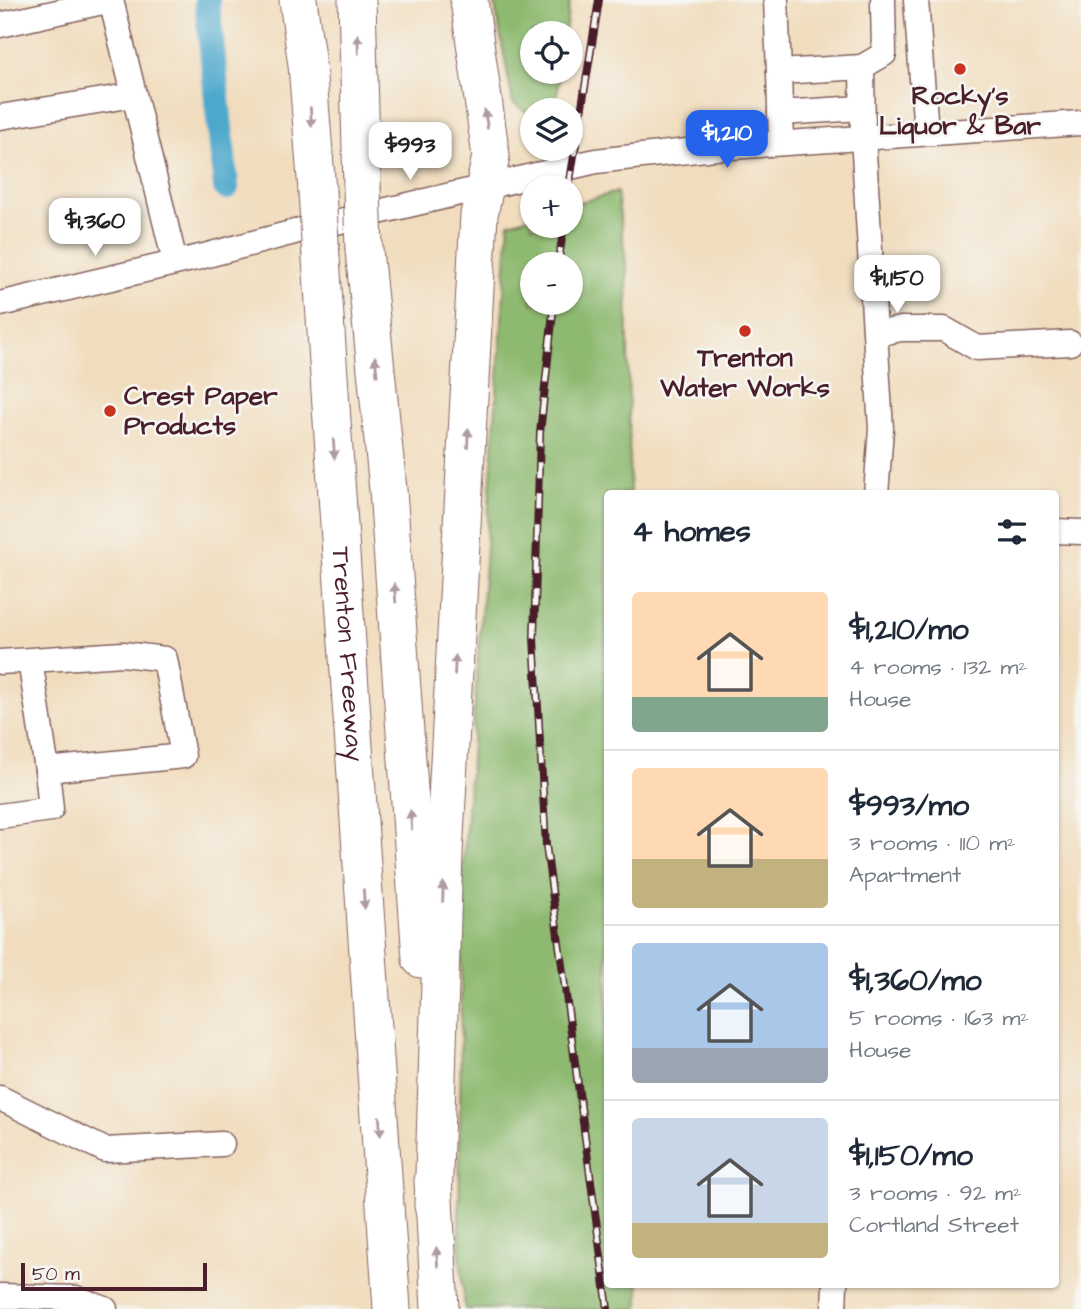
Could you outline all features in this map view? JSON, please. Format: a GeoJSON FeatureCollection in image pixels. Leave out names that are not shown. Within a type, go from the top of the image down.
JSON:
{"type":"FeatureCollection","features":[{"type":"Feature","properties":{"kind":"highway","name":"Trenton Freeway"},"geometry":{"type":"LineString","coordinates":[[298,0],[307,65],[317,191],[392,1309]]}},
{"type":"Feature","properties":{"kind":"highway"},"geometry":{"type":"LineString","coordinates":[[307,65],[311,0]]}},
{"type":"Feature","properties":{"kind":"highway","name":"Trenton Freeway"},"geometry":{"type":"LineString","coordinates":[[357,0],[364,250],[388,490],[430,1067],[433,1206],[440,1309]]}},
{"type":"Feature","properties":{"kind":"highway"},"geometry":{"type":"LineString","coordinates":[[433,1206],[444,854],[480,215],[491,156],[469,0]]}},
{"type":"Feature","properties":{"kind":"street"},"geometry":{"type":"LineString","coordinates":[[776,0],[781,143]]}},
{"type":"Feature","properties":{"kind":"street"},"geometry":{"type":"LineString","coordinates":[[779,72],[862,67],[884,54],[883,0]]}},
{"type":"Feature","properties":{"kind":"street"},"geometry":{"type":"LineString","coordinates":[[916,0],[926,132]]}},
{"type":"Feature","properties":{"kind":"street"},"geometry":{"type":"LineString","coordinates":[[0,25],[111,1],[175,262]]}},
{"type":"Feature","properties":{"kind":"street"},"geometry":{"type":"LineString","coordinates":[[862,67],[861,108],[881,429],[876,490]]}},
{"type":"Feature","properties":{"kind":"street"},"geometry":{"type":"LineString","coordinates":[[0,117],[134,95]]}},
{"type":"Feature","properties":{"kind":"street"},"geometry":{"type":"LineString","coordinates":[[780,113],[861,108]]}},
{"type":"Feature","properties":{"kind":"street"},"geometry":{"type":"LineString","coordinates":[[0,304],[484,186],[608,160],[781,143],[1081,123]]}},
{"type":"Feature","properties":{"kind":"street"},"geometry":{"type":"LineString","coordinates":[[876,334],[901,329],[944,329],[977,348],[1070,343]]}},
{"type":"Feature","properties":{"kind":"street"},"geometry":{"type":"LineString","coordinates":[[1059,531],[1081,532]]}},
{"type":"Feature","properties":{"kind":"street"},"geometry":{"type":"LineString","coordinates":[[0,662],[123,654],[165,659],[183,756],[47,770]]}},
{"type":"Feature","properties":{"kind":"street"},"geometry":{"type":"LineString","coordinates":[[0,816],[51,809],[30,660]]}},
{"type":"Feature","properties":{"kind":"street"},"geometry":{"type":"LineString","coordinates":[[0,1098],[105,1150],[222,1144]]}},
{"type":"Feature","properties":{"kind":"street"},"geometry":{"type":"LineString","coordinates":[[834,1309],[835,1288]]}},
{"type":"Feature","properties":{"kind":"street"},"geometry":{"type":"LineString","coordinates":[[0,1296],[76,1298],[105,1309]]}},
{"type":"Feature","properties":{"kind":"green space"},"geometry":{"type":"Polygon","coordinates":[[[494,0],[570,0],[567,21],[520,21],[520,84],[558,84],[557,98],[520,98],[520,108],[513,103],[494,0]]]}},
{"type":"Feature","properties":{"kind":"green space"},"geometry":{"type":"Polygon","coordinates":[[[617,192],[627,271],[630,490],[604,490],[604,1288],[639,1288],[639,1309],[465,1309],[459,1245],[462,884],[509,223],[520,220],[520,238],[583,238],[583,202],[617,192]]]}},
{"type":"Feature","properties":{"kind":"waterway"},"geometry":{"type":"LineString","coordinates":[[207,0],[226,187]]}},
{"type":"Feature","properties":{"kind":"railway"},"geometry":{"type":"LineString","coordinates":[[571,175],[599,0]]}},
{"type":"Feature","properties":{"kind":"railway"},"geometry":{"type":"LineString","coordinates":[[560,252],[562,238]]}},
{"type":"Feature","properties":{"kind":"railway"},"geometry":{"type":"LineString","coordinates":[[553,315],[540,433],[534,638],[546,846],[604,1279]]}},
{"type":"Feature","properties":{"kind":"railway"},"geometry":{"type":"LineString","coordinates":[[605,1288],[608,1309]]}},
{"type":"Feature","properties":{"kind":"place","name":"Rocky's Liquor & Bar"},"geometry":{"type":"Point","coordinates":[960,69]}},
{"type":"Feature","properties":{"kind":"place","name":"Trenton Water Works"},"geometry":{"type":"Point","coordinates":[745,331]}},
{"type":"Feature","properties":{"kind":"place","name":"Crest Paper Products"},"geometry":{"type":"Point","coordinates":[110,411]}}]}
